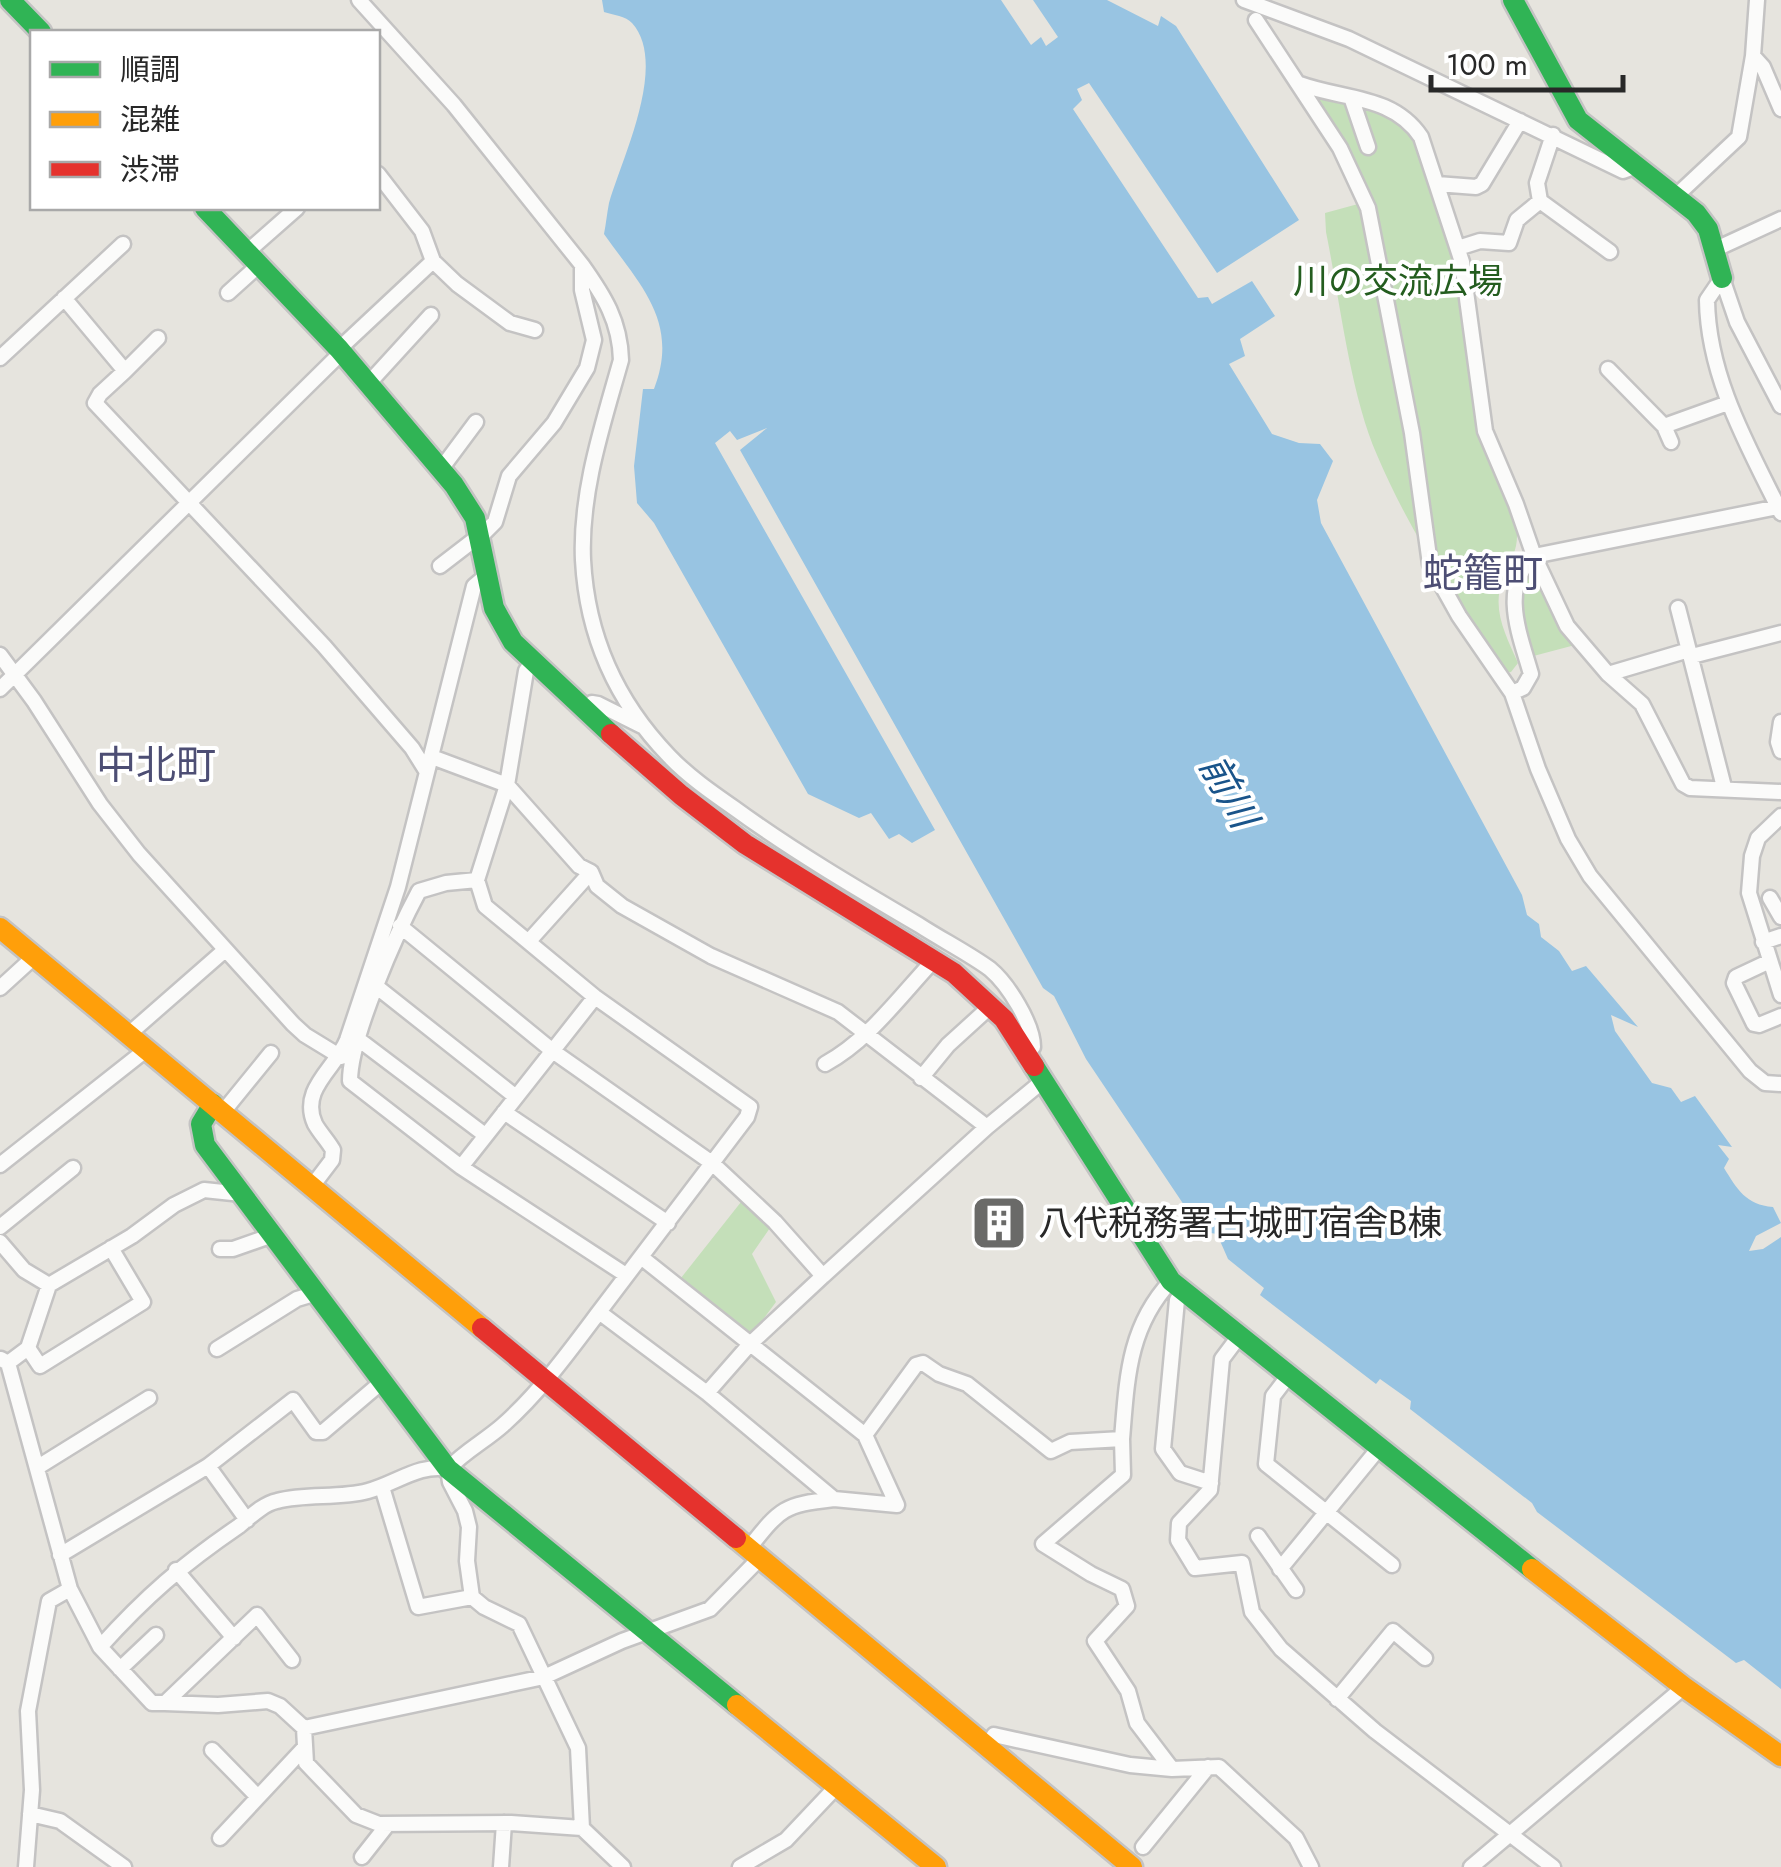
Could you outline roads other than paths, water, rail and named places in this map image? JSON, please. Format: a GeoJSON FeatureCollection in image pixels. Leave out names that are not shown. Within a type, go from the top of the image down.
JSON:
{"type":"FeatureCollection","features":[{"type":"Feature","properties":{"kind":"street"},"geometry":{"type":"LineString","coordinates":[[10,0],[39,30]]}},
{"type":"Feature","properties":{"kind":"street"},"geometry":{"type":"LineString","coordinates":[[359,0],[443,93],[582,265],[618,323],[621,360],[586,500],[583,559],[599,648],[616,688],[670,758],[700,784],[776,840],[992,972],[1027,1025],[1032,1047],[1026,1052]]}},
{"type":"Feature","properties":{"kind":"street"},"geometry":{"type":"LineString","coordinates":[[1244,0],[1348,39],[1623,171],[1634,167]]}},
{"type":"Feature","properties":{"kind":"street"},"geometry":{"type":"LineString","coordinates":[[1513,0],[1578,120],[1696,213],[1716,249],[1737,322],[1781,406]]}},
{"type":"Feature","properties":{"kind":"street"},"geometry":{"type":"LineString","coordinates":[[1676,196],[1739,138],[1757,0]]}},
{"type":"Feature","properties":{"kind":"street"},"geometry":{"type":"LineString","coordinates":[[1256,20],[1293,82],[1340,148],[1368,208],[1412,432],[1430,564],[1459,616],[1512,693],[1538,769],[1568,839],[1590,876],[1750,1071],[1771,1086],[1781,1084]]}},
{"type":"Feature","properties":{"kind":"street"},"geometry":{"type":"LineString","coordinates":[[1752,56],[1763,67],[1781,109]]}},
{"type":"Feature","properties":{"kind":"street"},"geometry":{"type":"LineString","coordinates":[[1293,82],[1393,109],[1421,136],[1458,248],[1484,430],[1534,556],[1567,626],[1608,674],[1642,704],[1683,784],[1690,788],[1781,792]]}},
{"type":"Feature","properties":{"kind":"street"},"geometry":{"type":"LineString","coordinates":[[1351,97],[1368,147]]}},
{"type":"Feature","properties":{"kind":"street"},"geometry":{"type":"LineString","coordinates":[[1438,184],[1482,184],[1520,121]]}},
{"type":"Feature","properties":{"kind":"street"},"geometry":{"type":"LineString","coordinates":[[1553,135],[1537,183],[1540,201],[1610,252]]}},
{"type":"Feature","properties":{"kind":"street"},"geometry":{"type":"LineString","coordinates":[[380,177],[422,231],[433,260],[457,284],[510,323],[535,330]]}},
{"type":"Feature","properties":{"kind":"street"},"geometry":{"type":"LineString","coordinates":[[1458,248],[1480,241],[1510,243],[1517,220],[1540,201]]}},
{"type":"Feature","properties":{"kind":"street"},"geometry":{"type":"LineString","coordinates":[[207,210],[340,351],[441,470],[475,518],[494,608],[514,642],[532,662],[710,820],[970,984],[992,1005],[1026,1052],[1177,1285],[1684,1687],[1781,1756]]}},
{"type":"Feature","properties":{"kind":"street"},"geometry":{"type":"LineString","coordinates":[[228,293],[295,210]]}},
{"type":"Feature","properties":{"kind":"street"},"geometry":{"type":"LineString","coordinates":[[1716,249],[1781,218]]}},
{"type":"Feature","properties":{"kind":"street"},"geometry":{"type":"LineString","coordinates":[[0,358],[123,244]]}},
{"type":"Feature","properties":{"kind":"street"},"geometry":{"type":"LineString","coordinates":[[0,688],[433,260]]}},
{"type":"Feature","properties":{"kind":"street"},"geometry":{"type":"LineString","coordinates":[[440,566],[495,522],[509,476],[554,422],[587,368],[594,340],[582,290],[582,265]]}},
{"type":"Feature","properties":{"kind":"street"},"geometry":{"type":"LineString","coordinates":[[1512,693],[1523,688],[1530,674],[1512,595],[1523,566],[1534,556],[1780,510],[1728,403],[1717,368],[1708,300],[1722,278]]}},
{"type":"Feature","properties":{"kind":"street"},"geometry":{"type":"LineString","coordinates":[[64,298],[125,371]]}},
{"type":"Feature","properties":{"kind":"street"},"geometry":{"type":"LineString","coordinates":[[368,384],[431,315]]}},
{"type":"Feature","properties":{"kind":"street"},"geometry":{"type":"LineString","coordinates":[[158,338],[95,402],[324,646],[412,748],[430,764],[507,785],[580,866],[591,872],[598,886],[622,906],[710,956],[838,1012],[987,1127]]}},
{"type":"Feature","properties":{"kind":"street"},"geometry":{"type":"LineString","coordinates":[[1608,368],[1664,426],[1671,442]]}},
{"type":"Feature","properties":{"kind":"street"},"geometry":{"type":"LineString","coordinates":[[1664,426],[1728,403]]}},
{"type":"Feature","properties":{"kind":"street"},"geometry":{"type":"LineString","coordinates":[[441,470],[476,422]]}},
{"type":"Feature","properties":{"kind":"street"},"geometry":{"type":"LineString","coordinates":[[312,1185],[332,1160],[333,1150],[313,1118],[312,1094],[326,1070],[341,1057],[398,887],[474,586],[486,575]]}},
{"type":"Feature","properties":{"kind":"street"},"geometry":{"type":"LineString","coordinates":[[1678,608],[1724,787]]}},
{"type":"Feature","properties":{"kind":"street"},"geometry":{"type":"LineString","coordinates":[[1608,674],[1781,633]]}},
{"type":"Feature","properties":{"kind":"street"},"geometry":{"type":"LineString","coordinates":[[0,656],[16,674],[100,804],[224,950],[305,1035],[341,1057]]}},
{"type":"Feature","properties":{"kind":"street"},"geometry":{"type":"LineString","coordinates":[[448,1469],[473,1445],[500,1428],[546,1382],[747,1117],[750,1107],[594,996],[485,906],[477,880],[507,785],[526,671],[532,662]]}},
{"type":"Feature","properties":{"kind":"street"},"geometry":{"type":"LineString","coordinates":[[586,710],[592,703],[598,704],[643,726]]}},
{"type":"Feature","properties":{"kind":"street"},"geometry":{"type":"LineString","coordinates":[[1781,722],[1781,752]]}},
{"type":"Feature","properties":{"kind":"street"},"geometry":{"type":"LineString","coordinates":[[1781,816],[1758,838],[1752,856],[1749,893],[1781,995]]}},
{"type":"Feature","properties":{"kind":"street"},"geometry":{"type":"LineString","coordinates":[[529,942],[591,872]]}},
{"type":"Feature","properties":{"kind":"street"},"geometry":{"type":"LineString","coordinates":[[477,880],[419,891],[400,926],[358,1039],[350,1081],[462,1167],[626,1275]]}},
{"type":"Feature","properties":{"kind":"street"},"geometry":{"type":"LineString","coordinates":[[1770,898],[1781,917]]}},
{"type":"Feature","properties":{"kind":"street"},"geometry":{"type":"LineString","coordinates":[[400,926],[554,1052],[712,1163],[775,1222],[824,1276]]}},
{"type":"Feature","properties":{"kind":"street"},"geometry":{"type":"LineString","coordinates":[[1,932],[312,1185],[1132,1867]]}},
{"type":"Feature","properties":{"kind":"street"},"geometry":{"type":"LineString","coordinates":[[1763,942],[1781,936]]}},
{"type":"Feature","properties":{"kind":"street"},"geometry":{"type":"LineString","coordinates":[[129,1034],[224,950]]}},
{"type":"Feature","properties":{"kind":"street"},"geometry":{"type":"LineString","coordinates":[[0,988],[34,956]]}},
{"type":"Feature","properties":{"kind":"street"},"geometry":{"type":"LineString","coordinates":[[826,1064],[866,1034],[934,960]]}},
{"type":"Feature","properties":{"kind":"street"},"geometry":{"type":"LineString","coordinates":[[1770,961],[1736,977],[1734,983],[1754,1024],[1781,1016]]}},
{"type":"Feature","properties":{"kind":"street"},"geometry":{"type":"LineString","coordinates":[[377,988],[516,1097]]}},
{"type":"Feature","properties":{"kind":"street"},"geometry":{"type":"LineString","coordinates":[[462,1167],[594,996]]}},
{"type":"Feature","properties":{"kind":"street"},"geometry":{"type":"LineString","coordinates":[[922,1078],[948,1044],[992,1005]]}},
{"type":"Feature","properties":{"kind":"street"},"geometry":{"type":"LineString","coordinates":[[358,1039],[485,1135]]}},
{"type":"Feature","properties":{"kind":"street"},"geometry":{"type":"LineString","coordinates":[[0,1165],[147,1049]]}},
{"type":"Feature","properties":{"kind":"street"},"geometry":{"type":"LineString","coordinates":[[271,1053],[201,1124],[202,1138],[448,1469],[936,1867]]}},
{"type":"Feature","properties":{"kind":"street"},"geometry":{"type":"LineString","coordinates":[[707,1393],[750,1344],[987,1127],[1044,1080]]}},
{"type":"Feature","properties":{"kind":"street"},"geometry":{"type":"LineString","coordinates":[[504,1112],[668,1222]]}},
{"type":"Feature","properties":{"kind":"street"},"geometry":{"type":"LineString","coordinates":[[0,1226],[72,1168]]}},
{"type":"Feature","properties":{"kind":"street"},"geometry":{"type":"LineString","coordinates":[[242,1194],[204,1190],[49,1285],[28,1348],[4,1361],[38,1466],[70,1589],[100,1647],[152,1703],[268,1701],[280,1706],[304,1728],[306,1764],[356,1815],[388,1824],[504,1823],[582,1828],[622,1867]]}},
{"type":"Feature","properties":{"kind":"street"},"geometry":{"type":"LineString","coordinates":[[220,1249],[233,1250],[273,1234]]}},
{"type":"Feature","properties":{"kind":"street"},"geometry":{"type":"LineString","coordinates":[[0,1242],[24,1270],[49,1285]]}},
{"type":"Feature","properties":{"kind":"street"},"geometry":{"type":"LineString","coordinates":[[28,1348],[40,1366],[144,1302],[112,1248]]}},
{"type":"Feature","properties":{"kind":"street"},"geometry":{"type":"LineString","coordinates":[[304,1728],[544,1676],[710,1610],[754,1553],[777,1513],[796,1504],[834,1499],[897,1505],[865,1436],[641,1257]]}},
{"type":"Feature","properties":{"kind":"street"},"geometry":{"type":"LineString","coordinates":[[1172,1768],[1136,1723],[1128,1691],[1094,1641],[1127,1606],[1122,1589],[1043,1544],[1124,1475],[1122,1439],[1134,1342],[1151,1305],[1177,1285]]}},
{"type":"Feature","properties":{"kind":"street"},"geometry":{"type":"LineString","coordinates":[[1177,1285],[1163,1449],[1180,1472],[1211,1483]]}},
{"type":"Feature","properties":{"kind":"street"},"geometry":{"type":"LineString","coordinates":[[218,1350],[297,1298],[317,1293]]}},
{"type":"Feature","properties":{"kind":"street"},"geometry":{"type":"LineString","coordinates":[[599,1312],[707,1393],[834,1499]]}},
{"type":"Feature","properties":{"kind":"street"},"geometry":{"type":"LineString","coordinates":[[1240,1335],[1222,1359],[1210,1490],[1178,1524],[1178,1540],[1195,1568],[1242,1563],[1252,1612],[1281,1649],[1337,1699],[1553,1867]]}},
{"type":"Feature","properties":{"kind":"street"},"geometry":{"type":"LineString","coordinates":[[865,1436],[916,1366],[923,1363],[939,1374],[967,1384],[1052,1451],[1070,1442],[1122,1439]]}},
{"type":"Feature","properties":{"kind":"street"},"geometry":{"type":"LineString","coordinates":[[1289,1375],[1273,1396],[1266,1464],[1392,1565]]}},
{"type":"Feature","properties":{"kind":"street"},"geometry":{"type":"LineString","coordinates":[[60,1556],[208,1466],[293,1400],[316,1432],[322,1432],[384,1381]]}},
{"type":"Feature","properties":{"kind":"street"},"geometry":{"type":"LineString","coordinates":[[38,1466],[149,1398]]}},
{"type":"Feature","properties":{"kind":"street"},"geometry":{"type":"LineString","coordinates":[[1280,1568],[1379,1448]]}},
{"type":"Feature","properties":{"kind":"street"},"geometry":{"type":"LineString","coordinates":[[208,1466],[247,1520]]}},
{"type":"Feature","properties":{"kind":"street"},"geometry":{"type":"LineString","coordinates":[[100,1647],[176,1570],[271,1502],[310,1494],[352,1496],[434,1466],[448,1469]]}},
{"type":"Feature","properties":{"kind":"street"},"geometry":{"type":"LineString","coordinates":[[448,1469],[469,1528],[472,1596],[484,1607],[519,1624],[578,1748],[582,1828]]}},
{"type":"Feature","properties":{"kind":"street"},"geometry":{"type":"LineString","coordinates":[[382,1487],[418,1607],[472,1596]]}},
{"type":"Feature","properties":{"kind":"street"},"geometry":{"type":"LineString","coordinates":[[1258,1536],[1296,1590]]}},
{"type":"Feature","properties":{"kind":"street"},"geometry":{"type":"LineString","coordinates":[[176,1570],[234,1638]]}},
{"type":"Feature","properties":{"kind":"street"},"geometry":{"type":"LineString","coordinates":[[26,1867],[32,1790],[28,1711],[49,1601],[70,1589]]}},
{"type":"Feature","properties":{"kind":"street"},"geometry":{"type":"LineString","coordinates":[[164,1703],[256,1615],[292,1660]]}},
{"type":"Feature","properties":{"kind":"street"},"geometry":{"type":"LineString","coordinates":[[1337,1699],[1393,1631],[1425,1658]]}},
{"type":"Feature","properties":{"kind":"street"},"geometry":{"type":"LineString","coordinates":[[120,1669],[156,1635]]}},
{"type":"Feature","properties":{"kind":"street"},"geometry":{"type":"LineString","coordinates":[[1470,1867],[1684,1687]]}},
{"type":"Feature","properties":{"kind":"street"},"geometry":{"type":"LineString","coordinates":[[987,1747],[994,1734],[1130,1765],[1219,1767],[1296,1838],[1311,1867]]}},
{"type":"Feature","properties":{"kind":"street"},"geometry":{"type":"LineString","coordinates":[[220,1838],[305,1747]]}},
{"type":"Feature","properties":{"kind":"street"},"geometry":{"type":"LineString","coordinates":[[212,1750],[258,1796]]}},
{"type":"Feature","properties":{"kind":"street"},"geometry":{"type":"LineString","coordinates":[[1143,1847],[1208,1767]]}},
{"type":"Feature","properties":{"kind":"street"},"geometry":{"type":"LineString","coordinates":[[740,1867],[786,1840],[838,1785]]}},
{"type":"Feature","properties":{"kind":"street"},"geometry":{"type":"LineString","coordinates":[[30,1814],[60,1821],[124,1867]]}},
{"type":"Feature","properties":{"kind":"street"},"geometry":{"type":"LineString","coordinates":[[501,1867],[504,1823]]}},
{"type":"Feature","properties":{"kind":"street"},"geometry":{"type":"LineString","coordinates":[[362,1857],[388,1824]]}},
{"type":"Feature","properties":{"kind":"water","name":"前川"},"geometry":{"type":"Polygon","coordinates":[[[602,0],[1001,0],[1031,45],[1041,37],[1046,46],[1058,37],[1033,0],[1107,0],[1158,26],[1161,16],[1176,26],[1299,220],[1217,273],[1089,83],[1077,89],[1082,100],[1073,109],[1198,298],[1208,297],[1212,304],[1252,281],[1275,316],[1240,339],[1245,356],[1229,364],[1272,434],[1299,443],[1320,444],[1333,461],[1317,500],[1321,523],[1522,895],[1527,915],[1539,924],[1541,937],[1559,951],[1572,971],[1586,966],[1638,1027],[1611,1015],[1615,1031],[1652,1083],[1671,1088],[1681,1102],[1695,1096],[1732,1147],[1718,1145],[1729,1159],[1724,1168],[1733,1183],[1749,1199],[1773,1207],[1781,1223],[1756,1236],[1749,1251],[1763,1249],[1781,1237],[1781,1689],[1744,1660],[1736,1663],[1537,1512],[1532,1503],[1410,1409],[1411,1401],[1380,1379],[1376,1384],[1260,1295],[1264,1288],[1228,1259],[1217,1234],[1198,1231],[1192,1221],[1201,1213],[1198,1203],[1184,1205],[1086,1059],[1054,996],[1043,988],[740,450],[767,428],[737,440],[730,431],[715,443],[935,830],[912,843],[899,834],[889,839],[871,813],[859,818],[808,794],[654,523],[637,503],[634,466],[643,389],[654,389],[662,344],[652,306],[604,234],[609,203],[639,112],[646,62],[642,41],[632,23],[604,12],[602,0]]]}},
{"type":"Feature","properties":{"kind":"place","name":"八代税務署古城町宿舎B棟"},"geometry":{"type":"Point","coordinates":[999,1223]}},
{"type":"Feature","properties":{"kind":"district","name":"蛇籠町"},"geometry":{"type":"Point","coordinates":[1483,573]}},
{"type":"Feature","properties":{"kind":"district","name":"中北町"},"geometry":{"type":"Point","coordinates":[156,765]}},
{"type":"Feature","properties":{"kind":"park label","name":"川の交流広場"},"geometry":{"type":"Point","coordinates":[1398,281]}}]}
